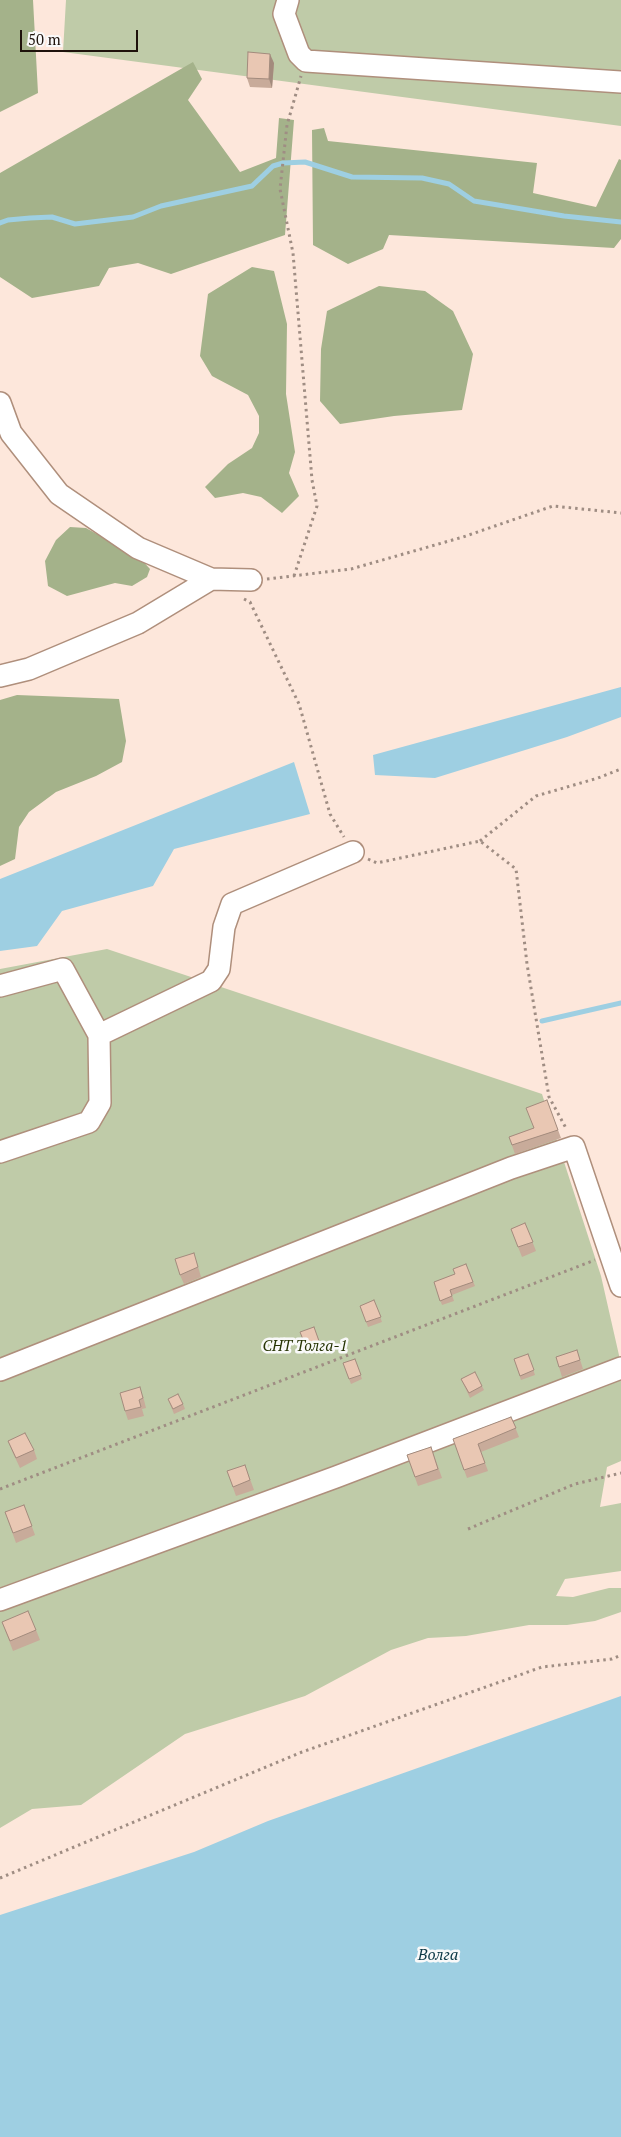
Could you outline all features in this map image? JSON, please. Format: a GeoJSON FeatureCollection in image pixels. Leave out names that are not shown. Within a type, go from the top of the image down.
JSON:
{"type":"FeatureCollection","features":[{"type":"Feature","properties":{"kind":"street"},"geometry":{"type":"LineString","coordinates":[[288,0],[284,14],[299,54],[306,61],[621,82]]}},
{"type":"Feature","properties":{"kind":"street"},"geometry":{"type":"LineString","coordinates":[[0,403],[12,433],[59,494],[138,548],[211,579],[247,589]]}},
{"type":"Feature","properties":{"kind":"street"},"geometry":{"type":"LineString","coordinates":[[0,676],[29,669],[138,623],[211,579]]}},
{"type":"Feature","properties":{"kind":"street"},"geometry":{"type":"LineString","coordinates":[[99,1035],[211,981],[219,969],[224,927],[232,904],[353,852]]}},
{"type":"Feature","properties":{"kind":"street"},"geometry":{"type":"LineString","coordinates":[[0,986],[63,969],[99,1035],[100,1104],[90,1122],[0,1152]]}},
{"type":"Feature","properties":{"kind":"street"},"geometry":{"type":"LineString","coordinates":[[0,1370],[511,1168],[574,1147],[621,1286]]}},
{"type":"Feature","properties":{"kind":"street"},"geometry":{"type":"LineString","coordinates":[[0,1600],[336,1477],[621,1368]]}},
{"type":"Feature","properties":{"kind":"path"},"geometry":{"type":"LineString","coordinates":[[294,576],[317,506],[312,480],[293,253],[280,188],[287,125],[306,61]]}},
{"type":"Feature","properties":{"kind":"path"},"geometry":{"type":"LineString","coordinates":[[621,513],[553,506],[463,537],[351,569],[294,576],[247,589],[250,602],[299,704],[330,814],[353,852],[377,863],[480,841],[536,796],[598,778],[621,769]]}},
{"type":"Feature","properties":{"kind":"path"},"geometry":{"type":"LineString","coordinates":[[480,841],[516,869],[528,974],[549,1097],[563,1119],[574,1147]]}},
{"type":"Feature","properties":{"kind":"path"},"geometry":{"type":"LineString","coordinates":[[0,1489],[609,1255]]}},
{"type":"Feature","properties":{"kind":"path"},"geometry":{"type":"LineString","coordinates":[[468,1529],[575,1484],[621,1473]]}},
{"type":"Feature","properties":{"kind":"path"},"geometry":{"type":"LineString","coordinates":[[0,1878],[302,1752],[542,1667],[612,1659],[621,1655]]}},
{"type":"Feature","properties":{"kind":"green space"},"geometry":{"type":"Polygon","coordinates":[[[0,0],[33,0],[38,93],[0,112],[0,0]]]}},
{"type":"Feature","properties":{"kind":"green space"},"geometry":{"type":"Polygon","coordinates":[[[66,0],[621,0],[621,126],[63,52],[66,0]]]}},
{"type":"Feature","properties":{"kind":"green space"},"geometry":{"type":"Polygon","coordinates":[[[193,62],[202,79],[188,100],[240,172],[276,158],[279,118],[294,120],[285,235],[171,274],[138,263],[109,268],[99,286],[32,298],[0,277],[0,173],[193,62]]]}},
{"type":"Feature","properties":{"kind":"green space"},"geometry":{"type":"Polygon","coordinates":[[[324,128],[328,141],[537,163],[533,193],[596,207],[619,159],[621,160],[621,239],[614,248],[389,235],[383,249],[348,264],[313,245],[312,130],[324,128]]]}},
{"type":"Feature","properties":{"kind":"green space"},"geometry":{"type":"Polygon","coordinates":[[[252,267],[274,271],[287,324],[286,394],[295,452],[289,473],[299,496],[282,513],[261,497],[243,493],[215,498],[205,487],[228,464],[252,448],[259,433],[259,416],[248,395],[212,376],[200,356],[208,294],[252,267]]]}},
{"type":"Feature","properties":{"kind":"green space"},"geometry":{"type":"Polygon","coordinates":[[[379,286],[425,291],[453,311],[473,354],[462,410],[394,416],[340,424],[320,401],[321,349],[327,311],[379,286]]]}},
{"type":"Feature","properties":{"kind":"green space"},"geometry":{"type":"Polygon","coordinates":[[[70,527],[86,528],[140,558],[150,569],[147,577],[132,586],[115,583],[67,596],[48,586],[45,561],[56,540],[70,527]]]}},
{"type":"Feature","properties":{"kind":"green space"},"geometry":{"type":"Polygon","coordinates":[[[17,695],[119,699],[126,741],[122,762],[96,776],[56,792],[29,812],[19,827],[15,859],[0,866],[0,700],[17,695]]]}},
{"type":"Feature","properties":{"kind":"green space","name":"СНТ Толга-1"},"geometry":{"type":"Polygon","coordinates":[[[107,949],[542,1094],[601,1276],[621,1364],[621,1461],[607,1467],[600,1507],[621,1503],[621,1571],[565,1579],[556,1596],[573,1597],[609,1588],[621,1588],[621,1612],[595,1621],[567,1625],[529,1625],[466,1636],[428,1638],[391,1650],[305,1696],[185,1734],[81,1805],[32,1809],[0,1828],[0,969],[107,949]]]}},
{"type":"Feature","properties":{"kind":"water"},"geometry":{"type":"Polygon","coordinates":[[[621,687],[621,717],[567,737],[435,778],[375,775],[373,755],[621,687]]]}},
{"type":"Feature","properties":{"kind":"water"},"geometry":{"type":"Polygon","coordinates":[[[294,762],[310,814],[174,849],[153,886],[62,911],[37,946],[0,951],[0,879],[294,762]]]}},
{"type":"Feature","properties":{"kind":"water","name":"Волга"},"geometry":{"type":"Polygon","coordinates":[[[621,1696],[621,2137],[0,2137],[0,1915],[194,1852],[268,1821],[621,1696]]]}},
{"type":"Feature","properties":{"kind":"building"},"geometry":{"type":"Polygon","coordinates":[[[248,52],[270,54],[269,79],[247,78],[248,52]]]}},
{"type":"Feature","properties":{"kind":"building"},"geometry":{"type":"Polygon","coordinates":[[[547,1100],[558,1130],[512,1145],[509,1137],[534,1128],[526,1108],[547,1100]]]}},
{"type":"Feature","properties":{"kind":"building"},"geometry":{"type":"Polygon","coordinates":[[[525,1223],[533,1242],[518,1247],[511,1229],[525,1223]]]}},
{"type":"Feature","properties":{"kind":"building"},"geometry":{"type":"Polygon","coordinates":[[[194,1253],[198,1267],[180,1275],[175,1259],[194,1253]]]}},
{"type":"Feature","properties":{"kind":"building"},"geometry":{"type":"Polygon","coordinates":[[[466,1264],[473,1282],[450,1290],[452,1296],[440,1301],[434,1282],[455,1274],[453,1269],[466,1264]]]}},
{"type":"Feature","properties":{"kind":"building"},"geometry":{"type":"Polygon","coordinates":[[[374,1300],[381,1317],[366,1322],[360,1306],[374,1300]]]}},
{"type":"Feature","properties":{"kind":"building"},"geometry":{"type":"Polygon","coordinates":[[[314,1327],[319,1341],[306,1347],[300,1332],[314,1327]]]}},
{"type":"Feature","properties":{"kind":"building"},"geometry":{"type":"Polygon","coordinates":[[[577,1350],[580,1360],[559,1367],[556,1357],[577,1350]]]}},
{"type":"Feature","properties":{"kind":"building"},"geometry":{"type":"Polygon","coordinates":[[[528,1354],[534,1370],[520,1376],[514,1359],[528,1354]]]}},
{"type":"Feature","properties":{"kind":"building"},"geometry":{"type":"Polygon","coordinates":[[[355,1359],[361,1375],[349,1379],[343,1363],[355,1359]]]}},
{"type":"Feature","properties":{"kind":"building"},"geometry":{"type":"Polygon","coordinates":[[[475,1372],[482,1386],[469,1393],[461,1379],[475,1372]]]}},
{"type":"Feature","properties":{"kind":"building"},"geometry":{"type":"Polygon","coordinates":[[[140,1387],[143,1398],[139,1400],[141,1407],[125,1411],[120,1393],[140,1387]]]}},
{"type":"Feature","properties":{"kind":"building"},"geometry":{"type":"Polygon","coordinates":[[[178,1394],[183,1404],[173,1409],[168,1399],[178,1394]]]}},
{"type":"Feature","properties":{"kind":"building"},"geometry":{"type":"Polygon","coordinates":[[[511,1417],[516,1428],[478,1444],[485,1463],[464,1470],[453,1439],[511,1417]]]}},
{"type":"Feature","properties":{"kind":"building"},"geometry":{"type":"Polygon","coordinates":[[[25,1433],[34,1450],[16,1458],[8,1441],[25,1433]]]}},
{"type":"Feature","properties":{"kind":"building"},"geometry":{"type":"Polygon","coordinates":[[[431,1447],[438,1469],[415,1477],[407,1455],[431,1447]]]}},
{"type":"Feature","properties":{"kind":"building"},"geometry":{"type":"Polygon","coordinates":[[[245,1465],[250,1480],[233,1487],[227,1471],[245,1465]]]}},
{"type":"Feature","properties":{"kind":"building"},"geometry":{"type":"Polygon","coordinates":[[[24,1505],[32,1526],[13,1533],[5,1512],[24,1505]]]}},
{"type":"Feature","properties":{"kind":"building"},"geometry":{"type":"Polygon","coordinates":[[[28,1611],[36,1630],[10,1641],[2,1622],[28,1611]]]}},
{"type":"Feature","properties":{"kind":"waterway"},"geometry":{"type":"LineString","coordinates":[[0,223],[8,220],[52,217],[75,224],[133,217],[161,206],[252,186],[273,166],[283,163],[305,162],[352,177],[422,178],[449,184],[474,201],[564,216],[621,222]]}},
{"type":"Feature","properties":{"kind":"waterway"},"geometry":{"type":"LineString","coordinates":[[542,1021],[621,1003]]}}]}
